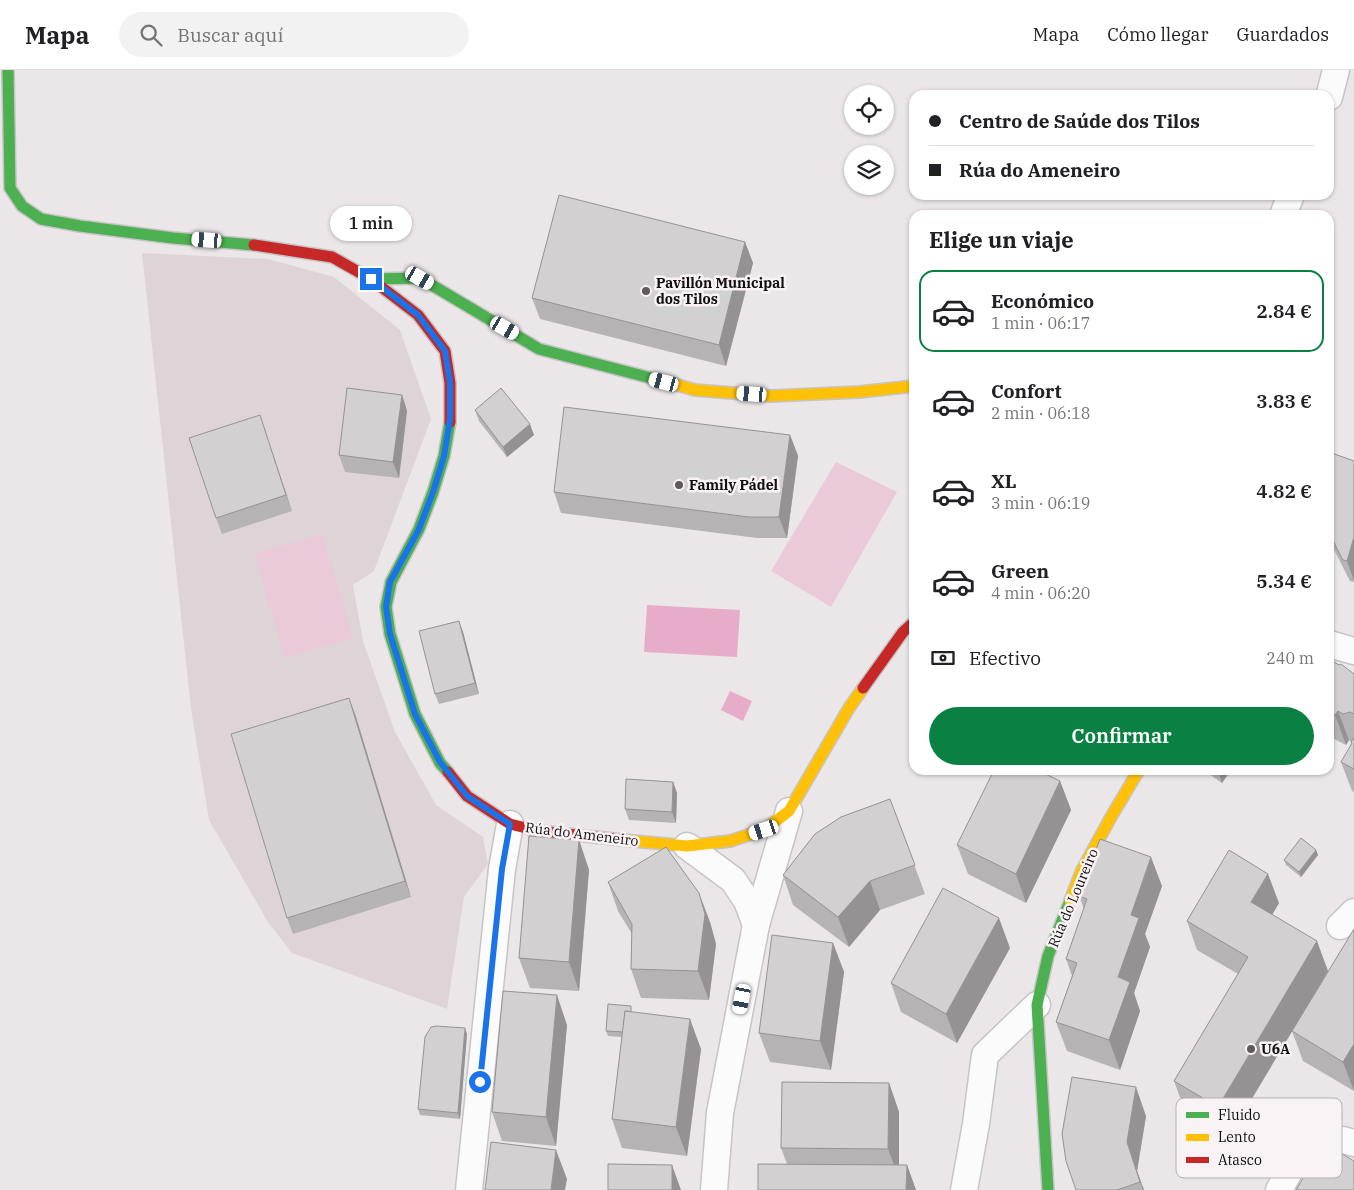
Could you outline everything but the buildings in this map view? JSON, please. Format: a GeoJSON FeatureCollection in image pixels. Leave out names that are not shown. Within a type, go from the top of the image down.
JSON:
{"type":"FeatureCollection","features":[{"type":"Feature","properties":{"kind":"street","name":"Rúa do Ameneiro"},"geometry":{"type":"LineString","coordinates":[[8,70],[10,188],[22,206],[40,219],[173,238],[259,245],[332,257],[371,279],[418,315],[445,351],[450,383],[450,419],[444,456],[419,529],[390,582],[386,607],[390,634],[415,714],[440,762],[467,796],[510,824],[538,831],[687,846],[730,840],[764,830],[789,811],[849,708],[903,632],[909,627]]}},
{"type":"Feature","properties":{"kind":"street"},"geometry":{"type":"LineString","coordinates":[[1331,90],[1336,70]]}},
{"type":"Feature","properties":{"kind":"street"},"geometry":{"type":"LineString","coordinates":[[371,279],[420,278],[539,348],[695,390],[771,396],[859,392],[909,387]]}},
{"type":"Feature","properties":{"kind":"street"},"geometry":{"type":"LineString","coordinates":[[1334,645],[1354,651]]}},
{"type":"Feature","properties":{"kind":"street","name":"Rúa do Loureiro"},"geometry":{"type":"LineString","coordinates":[[1048,1190],[1037,1005],[1048,956],[1082,870],[1137,775]]}},
{"type":"Feature","properties":{"kind":"street"},"geometry":{"type":"LineString","coordinates":[[714,1190],[720,1113],[756,925],[789,811]]}},
{"type":"Feature","properties":{"kind":"street"},"geometry":{"type":"LineString","coordinates":[[469,1190],[501,878],[510,824]]}},
{"type":"Feature","properties":{"kind":"street"},"geometry":{"type":"LineString","coordinates":[[687,846],[733,880],[747,901],[756,925]]}},
{"type":"Feature","properties":{"kind":"street"},"geometry":{"type":"LineString","coordinates":[[964,1190],[976,1124],[985,1055],[1037,1005]]}},
{"type":"Feature","properties":{"kind":"street"},"geometry":{"type":"LineString","coordinates":[[1279,1190],[1286,1178]]}},
{"type":"Feature","properties":{"kind":"shaded area"},"geometry":{"type":"Polygon","coordinates":[[[142,253],[268,259],[334,277],[400,330],[431,419],[374,571],[353,585],[363,641],[395,732],[436,805],[483,837],[488,864],[464,897],[447,1009],[292,953],[268,922],[209,820],[191,709],[142,253]]]}},
{"type":"Feature","properties":{"kind":"shaded area"},"geometry":{"type":"Polygon","coordinates":[[[836,462],[897,492],[831,607],[771,571],[836,462]]]}},
{"type":"Feature","properties":{"kind":"shaded area"},"geometry":{"type":"Polygon","coordinates":[[[322,534],[353,638],[285,658],[254,554],[322,534]]]}},
{"type":"Feature","properties":{"kind":"shaded area"},"geometry":{"type":"Polygon","coordinates":[[[647,605],[740,610],[737,657],[644,652],[647,605]]]}},
{"type":"Feature","properties":{"kind":"shaded area"},"geometry":{"type":"Polygon","coordinates":[[[730,691],[752,701],[743,721],[721,710],[730,691]]]}},
{"type":"Feature","properties":{"kind":"traffic: fast"},"geometry":{"type":"LineString","coordinates":[[8,70],[10,188],[22,206],[41,219],[80,226],[173,238],[254,245]]}},
{"type":"Feature","properties":{"kind":"traffic: fast"},"geometry":{"type":"LineString","coordinates":[[371,279],[420,278],[539,349],[674,384]]}},
{"type":"Feature","properties":{"kind":"traffic: fast"},"geometry":{"type":"LineString","coordinates":[[448,772],[440,763],[415,714],[390,634],[386,607],[391,582],[419,529],[433,492],[444,456],[450,422]]}},
{"type":"Feature","properties":{"kind":"traffic: fast"},"geometry":{"type":"LineString","coordinates":[[1048,1190],[1037,1005],[1048,956],[1070,901]]}},
{"type":"Feature","properties":{"kind":"traffic: slow"},"geometry":{"type":"LineString","coordinates":[[674,384],[695,390],[771,396],[859,392],[909,387]]}},
{"type":"Feature","properties":{"kind":"traffic: slow"},"geometry":{"type":"LineString","coordinates":[[623,840],[687,846],[730,841],[764,830],[789,811],[849,708],[863,688]]}},
{"type":"Feature","properties":{"kind":"traffic: slow"},"geometry":{"type":"LineString","coordinates":[[1070,901],[1082,870],[1136,775]]}},
{"type":"Feature","properties":{"kind":"traffic: jam"},"geometry":{"type":"LineString","coordinates":[[254,245],[332,257],[371,279],[418,315],[445,351],[450,383],[450,422]]}},
{"type":"Feature","properties":{"kind":"traffic: jam"},"geometry":{"type":"LineString","coordinates":[[863,688],[903,632],[909,627]]}},
{"type":"Feature","properties":{"kind":"traffic: jam"},"geometry":{"type":"LineString","coordinates":[[448,772],[467,796],[510,824],[538,831],[623,840]]}},
{"type":"Feature","properties":{"kind":"place","name":"Pavillón Municipal dos Tilos"},"geometry":{"type":"Point","coordinates":[646,291]}},
{"type":"Feature","properties":{"kind":"place","name":"Family Pádel"},"geometry":{"type":"Point","coordinates":[679,485]}},
{"type":"Feature","properties":{"kind":"place","name":"U6A"},"geometry":{"type":"Point","coordinates":[1251,1049]}},
{"type":"Feature","properties":{"kind":"route"},"geometry":{"type":"LineString","coordinates":[[371,279],[418,315],[445,351],[450,383],[450,419],[444,456],[419,529],[390,582],[386,607],[390,634],[415,714],[440,762],[467,796],[510,824],[502,869],[480,1082]]}}]}
